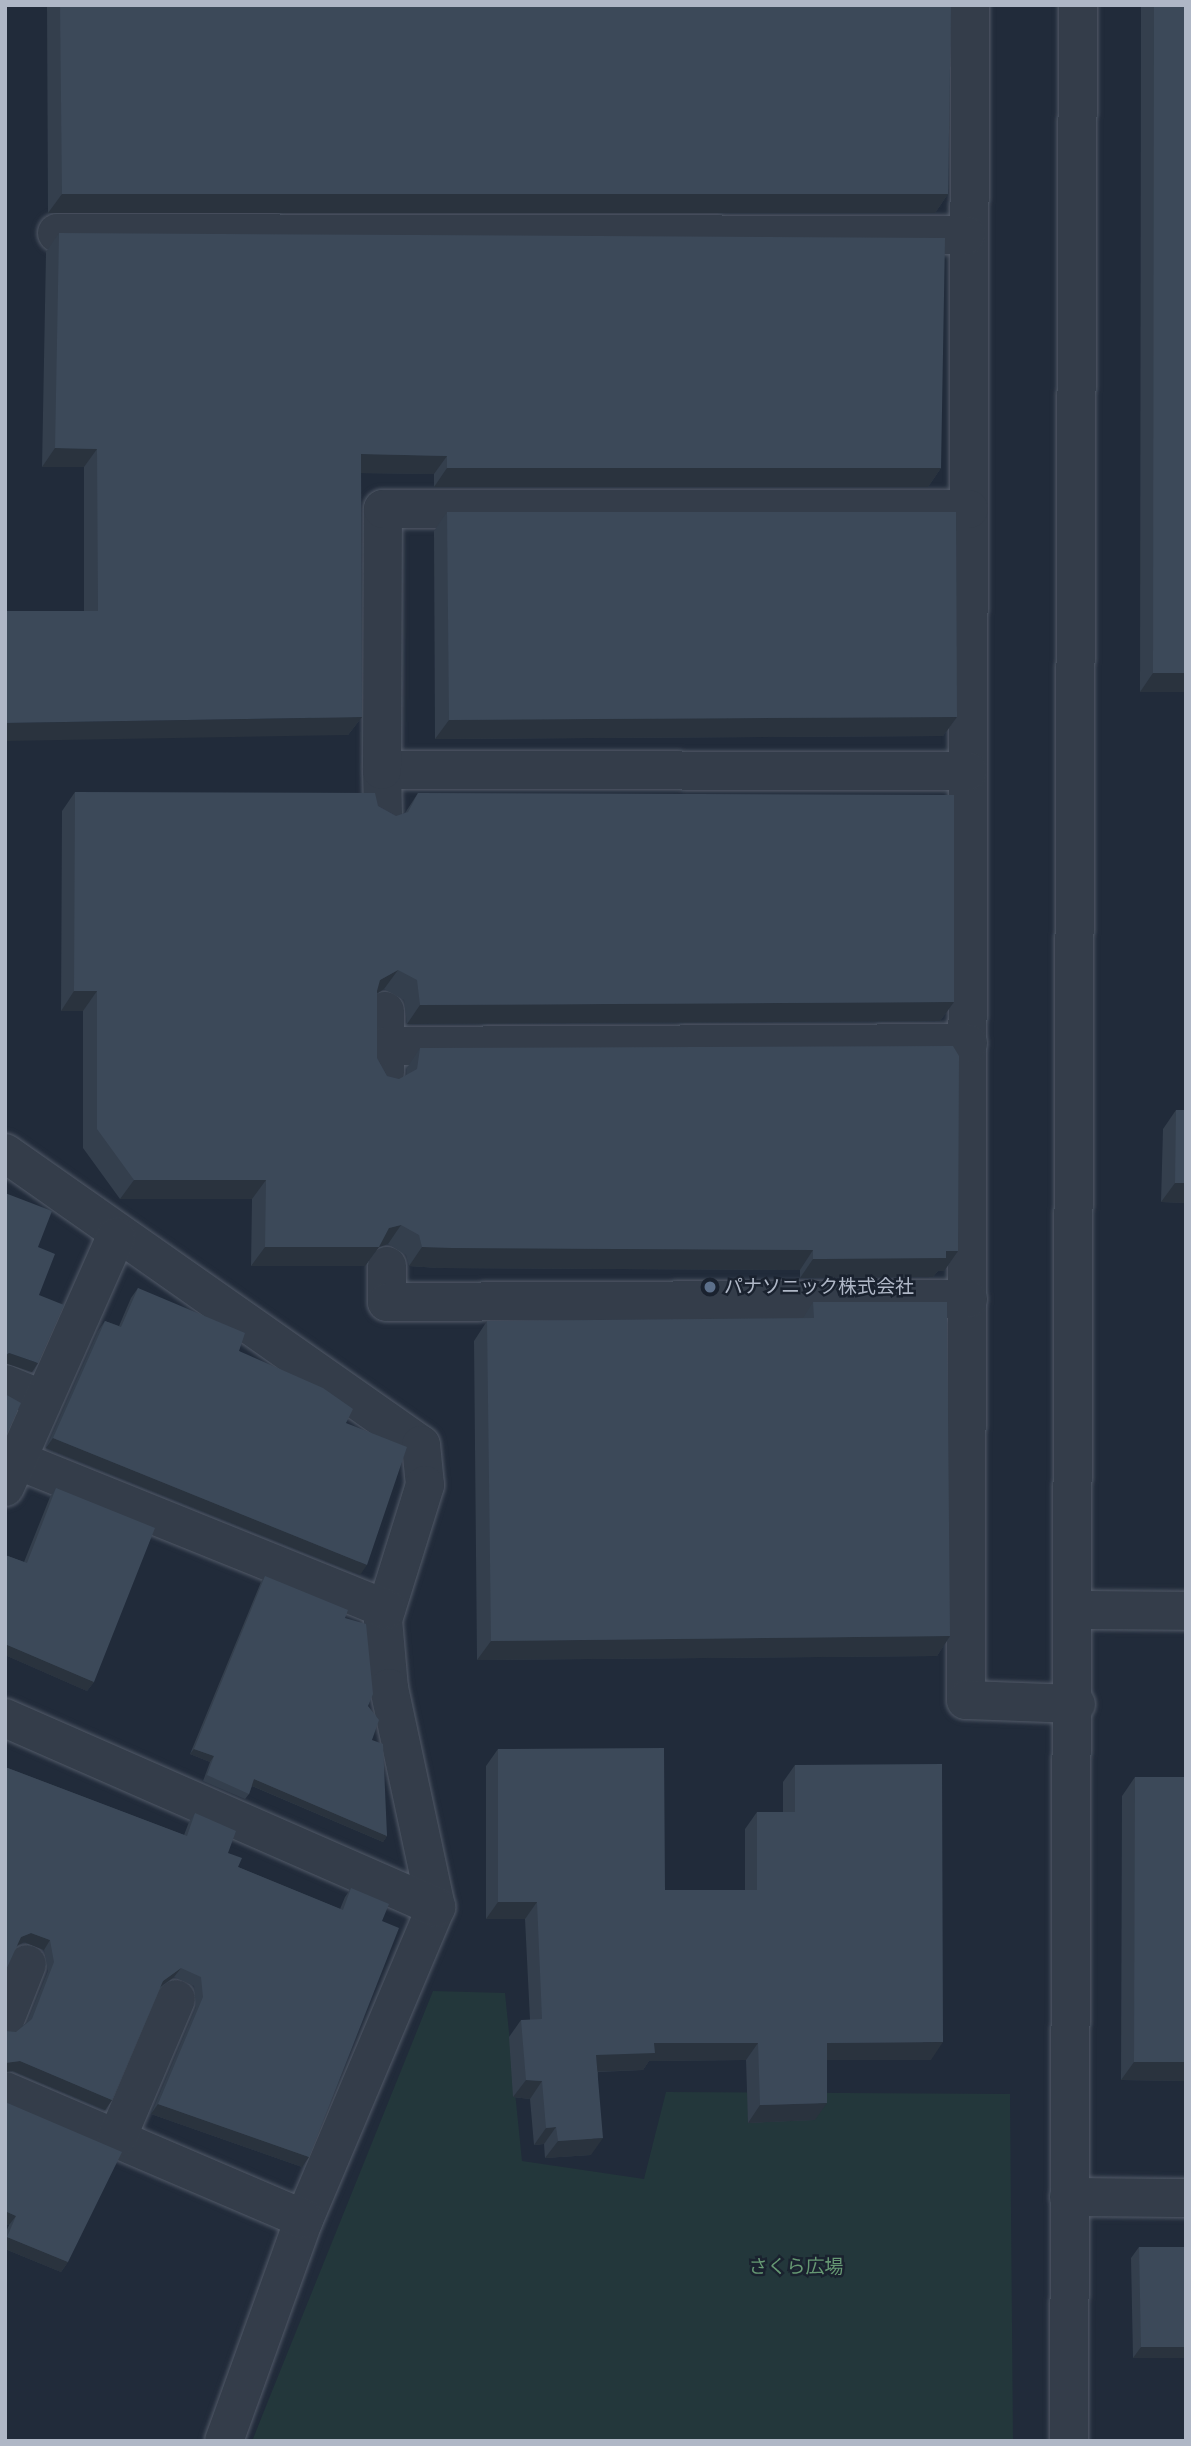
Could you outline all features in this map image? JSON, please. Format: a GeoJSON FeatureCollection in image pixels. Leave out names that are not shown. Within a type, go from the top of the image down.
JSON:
{"type":"FeatureCollection","features":[{"type":"Feature","properties":{"kind":"street"},"geometry":{"type":"LineString","coordinates":[[970,5],[966,235],[969,509],[966,1700],[1076,1704]]}},
{"type":"Feature","properties":{"kind":"street"},"geometry":{"type":"LineString","coordinates":[[1069,2441],[1069,2197],[1076,1704],[1078,5]]}},
{"type":"Feature","properties":{"kind":"street"},"geometry":{"type":"LineString","coordinates":[[57,233],[966,235]]}},
{"type":"Feature","properties":{"kind":"street"},"geometry":{"type":"LineString","coordinates":[[383,813],[383,509],[969,509]]}},
{"type":"Feature","properties":{"kind":"street"},"geometry":{"type":"LineString","coordinates":[[382,770],[968,771]]}},
{"type":"Feature","properties":{"kind":"street"},"geometry":{"type":"LineString","coordinates":[[385,1045],[968,1043]]}},
{"type":"Feature","properties":{"kind":"street"},"geometry":{"type":"LineString","coordinates":[[5,1153],[116,1236],[421,1445],[425,1485],[386,1609],[389,1688],[436,1907],[304,2219],[225,2441]]}},
{"type":"Feature","properties":{"kind":"street"},"geometry":{"type":"LineString","coordinates":[[116,1236],[11,1474],[386,1609]]}},
{"type":"Feature","properties":{"kind":"street"},"geometry":{"type":"LineString","coordinates":[[387,1266],[387,1303],[968,1299]]}},
{"type":"Feature","properties":{"kind":"street"},"geometry":{"type":"LineString","coordinates":[[5,1384],[43,1399]]}},
{"type":"Feature","properties":{"kind":"street"},"geometry":{"type":"LineString","coordinates":[[1076,1609],[1186,1611]]}},
{"type":"Feature","properties":{"kind":"street"},"geometry":{"type":"LineString","coordinates":[[5,1717],[436,1907]]}},
{"type":"Feature","properties":{"kind":"street"},"geometry":{"type":"LineString","coordinates":[[5,2020],[27,1964]]}},
{"type":"Feature","properties":{"kind":"street"},"geometry":{"type":"LineString","coordinates":[[117,2138],[176,1999]]}},
{"type":"Feature","properties":{"kind":"street"},"geometry":{"type":"LineString","coordinates":[[5,2091],[304,2219]]}},
{"type":"Feature","properties":{"kind":"street"},"geometry":{"type":"LineString","coordinates":[[1069,2197],[1186,2198]]}},
{"type":"Feature","properties":{"kind":"green space","name":"さくら広場"},"geometry":{"type":"Polygon","coordinates":[[[433,1991],[505,1993],[522,2161],[644,2179],[666,2092],[1010,2094],[1013,2441],[252,2441],[433,1991]]]}},
{"type":"Feature","properties":{"kind":"building"},"geometry":{"type":"Polygon","coordinates":[[[60,5],[951,5],[948,194],[62,194],[60,5]]]}},
{"type":"Feature","properties":{"kind":"building"},"geometry":{"type":"Polygon","coordinates":[[[1154,5],[1186,5],[1186,673],[1153,673],[1154,5]]]}},
{"type":"Feature","properties":{"kind":"building"},"geometry":{"type":"Polygon","coordinates":[[[59,233],[945,238],[941,468],[447,468],[447,456],[361,454],[362,717],[5,723],[5,611],[98,611],[97,449],[55,448],[59,233]]]}},
{"type":"Feature","properties":{"kind":"building"},"geometry":{"type":"Polygon","coordinates":[[[447,512],[956,512],[957,717],[449,720],[447,512]]]}},
{"type":"Feature","properties":{"kind":"building"},"geometry":{"type":"Polygon","coordinates":[[[75,792],[375,793],[378,806],[396,816],[408,812],[418,793],[954,795],[954,1002],[420,1005],[417,980],[398,970],[380,980],[377,991],[377,1058],[387,1076],[399,1079],[417,1069],[420,1048],[953,1046],[959,1056],[958,1251],[946,1251],[946,1258],[813,1259],[813,1250],[422,1247],[419,1235],[401,1225],[389,1228],[379,1247],[265,1247],[266,1180],[134,1180],[97,1129],[97,991],[74,991],[75,792]]]}},
{"type":"Feature","properties":{"kind":"building"},"geometry":{"type":"Polygon","coordinates":[[[1176,1110],[1186,1110],[1186,1183],[1175,1183],[1176,1110]]]}},
{"type":"Feature","properties":{"kind":"building"},"geometry":{"type":"Polygon","coordinates":[[[5,1193],[52,1211],[38,1247],[55,1254],[39,1295],[64,1305],[38,1363],[9,1353],[5,1356],[5,1193]]]}},
{"type":"Feature","properties":{"kind":"building"},"geometry":{"type":"Polygon","coordinates":[[[138,1288],[245,1333],[239,1351],[323,1388],[353,1409],[346,1423],[407,1447],[367,1565],[53,1438],[105,1321],[121,1327],[138,1288]]]}},
{"type":"Feature","properties":{"kind":"building"},"geometry":{"type":"Polygon","coordinates":[[[813,1302],[947,1302],[950,1636],[491,1641],[487,1321],[814,1318],[813,1302]]]}},
{"type":"Feature","properties":{"kind":"building"},"geometry":{"type":"Polygon","coordinates":[[[5,1394],[21,1403],[5,1438],[5,1394]]]}},
{"type":"Feature","properties":{"kind":"building"},"geometry":{"type":"Polygon","coordinates":[[[56,1488],[155,1528],[94,1682],[5,1644],[5,1555],[27,1563],[56,1488]]]}},
{"type":"Feature","properties":{"kind":"building"},"geometry":{"type":"Polygon","coordinates":[[[265,1576],[348,1610],[345,1618],[366,1624],[373,1694],[368,1706],[379,1720],[372,1740],[383,1744],[387,1836],[254,1779],[249,1794],[207,1775],[214,1756],[194,1749],[265,1576]]]}},
{"type":"Feature","properties":{"kind":"building"},"geometry":{"type":"Polygon","coordinates":[[[664,1748],[665,1890],[757,1890],[757,1812],[795,1812],[795,1765],[942,1764],[943,2042],[827,2043],[827,2103],[760,2105],[758,2043],[654,2043],[655,2053],[596,2055],[603,2138],[558,2141],[556,2127],[546,2128],[542,2081],[526,2080],[521,2020],[542,2019],[537,1902],[498,1902],[498,1749],[664,1748]]]}},
{"type":"Feature","properties":{"kind":"building"},"geometry":{"type":"Polygon","coordinates":[[[5,1767],[187,1836],[195,1813],[236,1831],[228,1853],[242,1858],[238,1867],[343,1910],[351,1888],[389,1904],[382,1921],[399,1928],[309,2157],[158,2104],[203,1997],[201,1977],[181,1968],[163,1981],[112,2100],[20,2061],[5,2063],[5,2031],[16,2032],[32,2019],[54,1962],[50,1940],[31,1933],[21,1937],[5,1972],[5,1767]]]}},
{"type":"Feature","properties":{"kind":"building"},"geometry":{"type":"Polygon","coordinates":[[[1135,1777],[1186,1777],[1186,2062],[1134,2062],[1135,1777]]]}},
{"type":"Feature","properties":{"kind":"building"},"geometry":{"type":"Polygon","coordinates":[[[5,2102],[122,2152],[68,2262],[7,2237],[16,2216],[5,2211],[5,2102]]]}},
{"type":"Feature","properties":{"kind":"building"},"geometry":{"type":"Polygon","coordinates":[[[1139,2247],[1186,2247],[1186,2347],[1141,2347],[1139,2247]]]}},
{"type":"Feature","properties":{"kind":"place","name":"パナソニック株式会社"},"geometry":{"type":"Point","coordinates":[710,1287]}}]}
